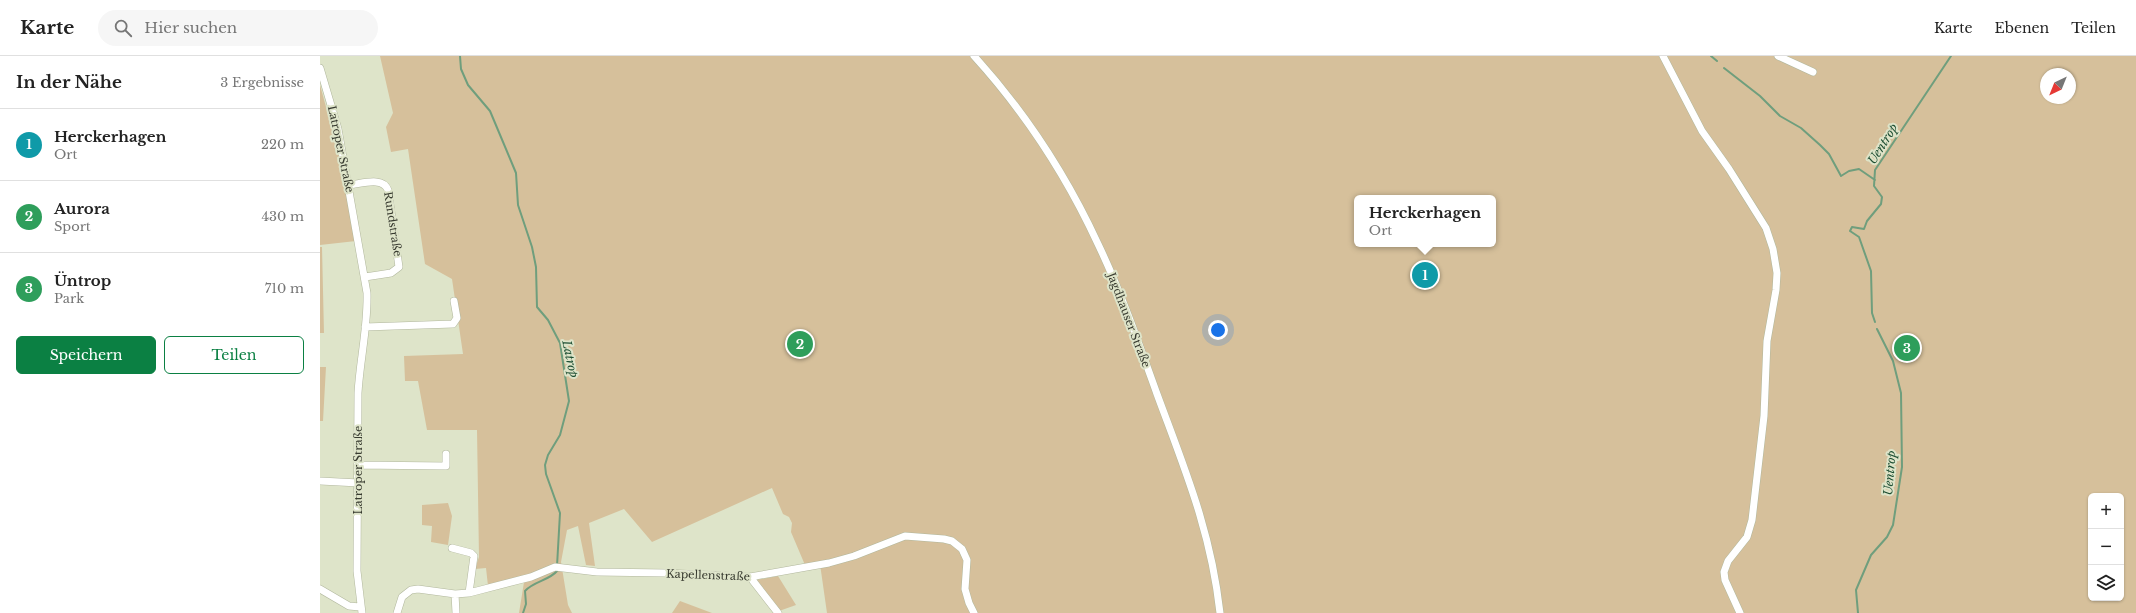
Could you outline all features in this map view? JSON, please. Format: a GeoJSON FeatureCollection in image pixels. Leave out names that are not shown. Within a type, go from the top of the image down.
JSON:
{"type":"FeatureCollection","features":[{"type":"Feature","properties":{"kind":"street","name":"Jagdhauser Straße"},"geometry":{"type":"LineString","coordinates":[[974,56],[1001,87],[1042,145],[1098,244],[1135,334],[1198,502],[1210,549],[1220,613]]}},
{"type":"Feature","properties":{"kind":"street"},"geometry":{"type":"LineString","coordinates":[[1663,56],[1702,131],[1729,169],[1766,228],[1773,249],[1777,274],[1776,290],[1767,341],[1764,416],[1752,520],[1747,537],[1728,560],[1724,572],[1727,584],[1740,613]]}},
{"type":"Feature","properties":{"kind":"street"},"geometry":{"type":"LineString","coordinates":[[1778,56],[1813,72]]}},
{"type":"Feature","properties":{"kind":"street","name":"Latroper Straße"},"geometry":{"type":"LineString","coordinates":[[320,68],[332,102],[349,185],[365,277],[367,309],[366,327],[359,364],[358,393],[358,571],[361,610]]}},
{"type":"Feature","properties":{"kind":"street","name":"Rundstraße"},"geometry":{"type":"LineString","coordinates":[[349,185],[381,181],[387,185],[388,190],[399,267],[391,272],[365,277]]}},
{"type":"Feature","properties":{"kind":"street"},"geometry":{"type":"LineString","coordinates":[[366,327],[452,324],[457,318],[454,301]]}},
{"type":"Feature","properties":{"kind":"street"},"geometry":{"type":"LineString","coordinates":[[358,465],[446,466],[446,454]]}},
{"type":"Feature","properties":{"kind":"street"},"geometry":{"type":"LineString","coordinates":[[320,481],[359,483]]}},
{"type":"Feature","properties":{"kind":"street","name":"Kapellenstraße"},"geometry":{"type":"LineString","coordinates":[[397,613],[402,597],[411,590],[418,589],[455,594],[469,593],[531,577],[555,567],[597,572],[666,573],[750,577],[829,563],[854,556],[902,537],[944,538],[959,546],[966,556],[965,589],[974,613]]}},
{"type":"Feature","properties":{"kind":"street"},"geometry":{"type":"LineString","coordinates":[[452,548],[471,553],[474,556],[469,593]]}},
{"type":"Feature","properties":{"kind":"street"},"geometry":{"type":"LineString","coordinates":[[750,577],[778,613]]}},
{"type":"Feature","properties":{"kind":"street"},"geometry":{"type":"LineString","coordinates":[[320,589],[349,606],[361,610]]}},
{"type":"Feature","properties":{"kind":"street"},"geometry":{"type":"LineString","coordinates":[[455,594],[456,613]]}},
{"type":"Feature","properties":{"kind":"shaded area"},"geometry":{"type":"Polygon","coordinates":[[[380,56],[2136,56],[2136,613],[827,613],[820,564],[805,565],[791,532],[792,523],[789,517],[783,514],[772,488],[652,542],[624,509],[589,523],[595,566],[586,565],[578,526],[567,530],[561,562],[568,605],[572,613],[519,613],[525,576],[488,586],[486,568],[475,569],[479,557],[477,430],[427,430],[418,381],[405,381],[404,356],[463,354],[452,279],[425,264],[408,149],[391,152],[386,127],[393,113],[380,56]]]}},
{"type":"Feature","properties":{"kind":"shaded area"},"geometry":{"type":"Polygon","coordinates":[[[320,85],[343,169],[356,241],[320,245],[320,85]]]}},
{"type":"Feature","properties":{"kind":"shaded area"},"geometry":{"type":"Polygon","coordinates":[[[320,247],[322,247],[324,333],[320,333],[320,247]]]}},
{"type":"Feature","properties":{"kind":"shaded area"},"geometry":{"type":"Polygon","coordinates":[[[320,367],[326,367],[323,421],[320,421],[320,367]]]}},
{"type":"Feature","properties":{"kind":"shaded area"},"geometry":{"type":"Polygon","coordinates":[[[448,503],[452,516],[448,545],[431,542],[432,526],[422,525],[422,505],[448,503]]]}},
{"type":"Feature","properties":{"kind":"shaded area"},"geometry":{"type":"Polygon","coordinates":[[[778,576],[796,605],[779,611],[756,580],[778,576]]]}},
{"type":"Feature","properties":{"kind":"shaded area"},"geometry":{"type":"Polygon","coordinates":[[[680,601],[712,613],[672,613],[680,601]]]}},
{"type":"Feature","properties":{"kind":"waterway","name":"Latrop"},"geometry":{"type":"LineString","coordinates":[[460,56],[461,69],[468,85],[490,111],[516,173],[518,205],[532,247],[536,267],[537,307],[548,320],[560,343],[569,401],[560,435],[548,455],[545,465],[546,474],[560,513],[557,566]]}},
{"type":"Feature","properties":{"kind":"waterway"},"geometry":{"type":"LineString","coordinates":[[1711,56],[1717,61]]}},
{"type":"Feature","properties":{"kind":"waterway","name":"Uentrop"},"geometry":{"type":"LineString","coordinates":[[1875,322],[1872,313],[1871,271],[1859,237],[1850,231],[1852,227],[1864,229],[1867,221],[1881,204],[1882,197],[1874,186],[1875,170],[1951,56]]}},
{"type":"Feature","properties":{"kind":"waterway"},"geometry":{"type":"LineString","coordinates":[[1724,68],[1760,96],[1780,116],[1801,128],[1820,145],[1829,154],[1841,176],[1849,171],[1859,169],[1875,180]]}},
{"type":"Feature","properties":{"kind":"waterway","name":"Uentrop"},"geometry":{"type":"LineString","coordinates":[[1858,613],[1856,590],[1871,555],[1887,537],[1893,525],[1902,467],[1901,393],[1893,361],[1877,329]]}},
{"type":"Feature","properties":{"kind":"waterway","name":"Latrop"},"geometry":{"type":"LineString","coordinates":[[523,613],[526,604],[525,591],[533,585],[550,577],[558,570]]}},
{"type":"Feature","properties":{"kind":"place","name":"Herckerhagen"},"geometry":{"type":"Point","coordinates":[1425,275]}},
{"type":"Feature","properties":{"kind":"place","name":"Aurora"},"geometry":{"type":"Point","coordinates":[800,344]}},
{"type":"Feature","properties":{"kind":"place","name":"Üntrop"},"geometry":{"type":"Point","coordinates":[1907,348]}}]}
